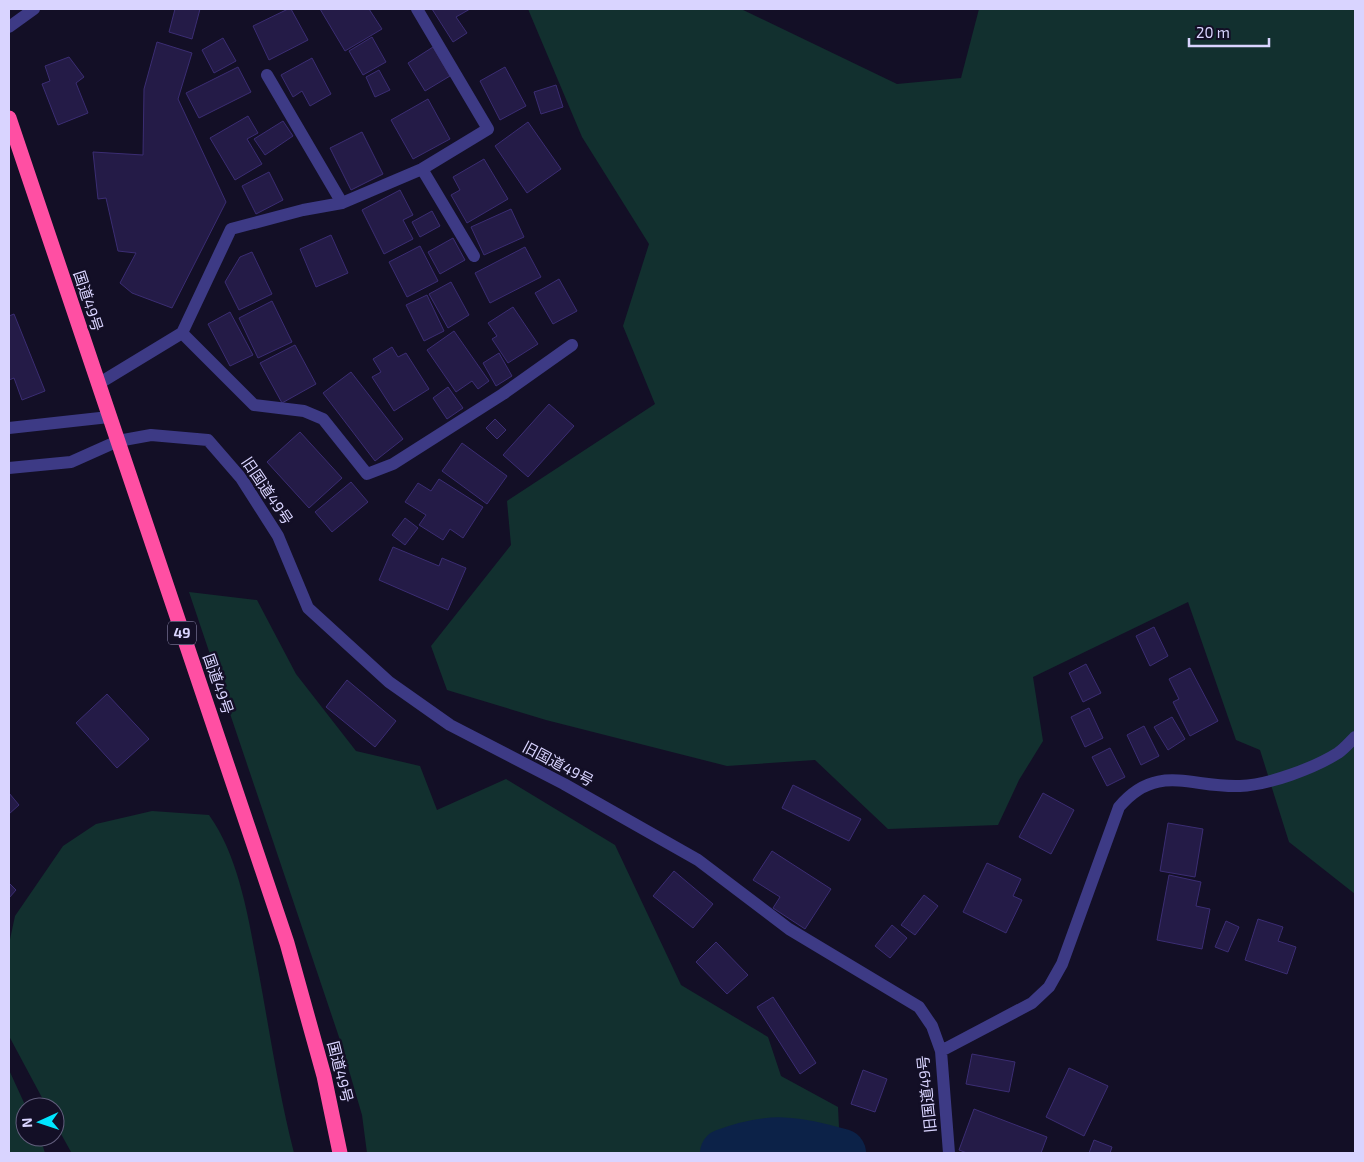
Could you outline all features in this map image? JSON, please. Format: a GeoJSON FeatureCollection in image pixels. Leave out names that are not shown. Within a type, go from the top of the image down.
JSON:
{"type":"FeatureCollection","features":[{"type":"Feature","properties":{"kind":"highway","name":"国道49号"},"geometry":{"type":"LineString","coordinates":[[9,118],[287,944],[324,1076],[340,1153]]}},
{"type":"Feature","properties":{"kind":"street"},"geometry":{"type":"LineString","coordinates":[[9,27],[34,9]]}},
{"type":"Feature","properties":{"kind":"street"},"geometry":{"type":"LineString","coordinates":[[98,384],[182,333],[231,229],[303,210],[342,203],[422,169],[488,129],[417,9]]}},
{"type":"Feature","properties":{"kind":"street"},"geometry":{"type":"LineString","coordinates":[[267,74],[342,203]]}},
{"type":"Feature","properties":{"kind":"street"},"geometry":{"type":"LineString","coordinates":[[422,169],[474,256]]}},
{"type":"Feature","properties":{"kind":"street"},"geometry":{"type":"LineString","coordinates":[[182,333],[254,405],[304,411],[324,419],[367,474],[393,464],[503,394],[572,345]]}},
{"type":"Feature","properties":{"kind":"street"},"geometry":{"type":"LineString","coordinates":[[9,428],[109,417]]}},
{"type":"Feature","properties":{"kind":"street","name":"旧国道49号"},"geometry":{"type":"LineString","coordinates":[[9,468],[71,462],[118,441],[151,435],[208,440],[241,478],[278,536],[308,608],[389,682],[450,725],[564,784],[698,860],[789,928],[919,1007],[932,1026],[940,1051],[949,1153]]}},
{"type":"Feature","properties":{"kind":"street"},"geometry":{"type":"LineString","coordinates":[[940,1051],[1032,1003],[1049,987],[1062,964],[1119,807],[1129,795],[1143,785],[1161,780],[1239,786],[1254,785],[1302,770],[1338,753],[1355,737]]}},
{"type":"Feature","properties":{"kind":"green space"},"geometry":{"type":"Polygon","coordinates":[[[528,9],[741,9],[897,84],[961,78],[979,9],[1355,9],[1355,894],[1289,842],[1260,750],[1236,740],[1188,602],[1033,677],[1043,741],[1019,780],[998,825],[888,829],[815,760],[727,766],[546,720],[447,690],[431,646],[511,545],[507,501],[655,404],[623,326],[649,244],[582,137],[528,9]]]}},
{"type":"Feature","properties":{"kind":"green space"},"geometry":{"type":"Polygon","coordinates":[[[189,592],[257,600],[296,674],[356,751],[420,766],[437,810],[506,779],[615,845],[681,985],[768,1037],[781,1076],[838,1107],[839,1128],[778,1131],[709,1153],[367,1153],[362,1115],[341,1043],[189,592]]]}},
{"type":"Feature","properties":{"kind":"green space"},"geometry":{"type":"Polygon","coordinates":[[[152,811],[209,815],[220,832],[236,870],[247,912],[279,1086],[294,1153],[71,1152],[65,1141],[65,1097],[42,1097],[9,1036],[9,944],[15,916],[63,846],[96,824],[152,811]]]}},
{"type":"Feature","properties":{"kind":"green space"},"geometry":{"type":"Polygon","coordinates":[[[9,1070],[21,1097],[15,1097],[15,1147],[43,1147],[45,1153],[9,1153],[9,1070]]]}},
{"type":"Feature","properties":{"kind":"building"},"geometry":{"type":"Polygon","coordinates":[[[175,9],[200,9],[192,39],[169,32],[175,9]]]}},
{"type":"Feature","properties":{"kind":"building"},"geometry":{"type":"Polygon","coordinates":[[[291,9],[308,40],[269,60],[253,26],[291,9]]]}},
{"type":"Feature","properties":{"kind":"building"},"geometry":{"type":"Polygon","coordinates":[[[320,9],[369,9],[382,29],[345,51],[320,9]]]}},
{"type":"Feature","properties":{"kind":"building"},"geometry":{"type":"Polygon","coordinates":[[[432,9],[470,9],[456,17],[467,33],[453,42],[432,9]]]}},
{"type":"Feature","properties":{"kind":"building"},"geometry":{"type":"Polygon","coordinates":[[[372,37],[386,62],[363,75],[349,51],[372,37]]]}},
{"type":"Feature","properties":{"kind":"building"},"geometry":{"type":"Polygon","coordinates":[[[223,38],[236,61],[214,73],[202,50],[223,38]]]}},
{"type":"Feature","properties":{"kind":"building"},"geometry":{"type":"Polygon","coordinates":[[[157,42],[192,53],[178,99],[226,202],[172,308],[132,293],[120,283],[136,253],[118,251],[106,198],[98,199],[93,152],[143,155],[144,89],[157,42]]]}},
{"type":"Feature","properties":{"kind":"building"},"geometry":{"type":"Polygon","coordinates":[[[433,47],[450,76],[425,91],[408,63],[433,47]]]}},
{"type":"Feature","properties":{"kind":"building"},"geometry":{"type":"Polygon","coordinates":[[[69,57],[84,77],[76,83],[88,113],[58,125],[42,84],[50,81],[45,66],[69,57]]]}},
{"type":"Feature","properties":{"kind":"building"},"geometry":{"type":"Polygon","coordinates":[[[312,58],[331,94],[310,106],[302,91],[293,97],[281,75],[312,58]]]}},
{"type":"Feature","properties":{"kind":"building"},"geometry":{"type":"Polygon","coordinates":[[[238,67],[251,92],[199,118],[186,93],[238,67]]]}},
{"type":"Feature","properties":{"kind":"building"},"geometry":{"type":"Polygon","coordinates":[[[505,67],[526,106],[500,120],[480,81],[505,67]]]}},
{"type":"Feature","properties":{"kind":"building"},"geometry":{"type":"Polygon","coordinates":[[[379,70],[390,90],[375,97],[366,77],[379,70]]]}},
{"type":"Feature","properties":{"kind":"building"},"geometry":{"type":"Polygon","coordinates":[[[556,85],[563,107],[541,114],[534,92],[556,85]]]}},
{"type":"Feature","properties":{"kind":"building"},"geometry":{"type":"Polygon","coordinates":[[[428,99],[450,139],[413,159],[391,120],[428,99]]]}},
{"type":"Feature","properties":{"kind":"building"},"geometry":{"type":"Polygon","coordinates":[[[248,116],[258,133],[247,139],[262,164],[235,180],[210,138],[248,116]]]}},
{"type":"Feature","properties":{"kind":"building"},"geometry":{"type":"Polygon","coordinates":[[[283,121],[293,136],[265,155],[254,139],[283,121]]]}},
{"type":"Feature","properties":{"kind":"building"},"geometry":{"type":"Polygon","coordinates":[[[528,122],[561,169],[527,193],[495,146],[528,122]]]}},
{"type":"Feature","properties":{"kind":"building"},"geometry":{"type":"Polygon","coordinates":[[[362,132],[383,174],[351,190],[330,148],[362,132]]]}},
{"type":"Feature","properties":{"kind":"building"},"geometry":{"type":"Polygon","coordinates":[[[484,159],[508,199],[467,223],[451,195],[460,190],[453,177],[484,159]]]}},
{"type":"Feature","properties":{"kind":"building"},"geometry":{"type":"Polygon","coordinates":[[[269,172],[283,200],[256,214],[242,186],[269,172]]]}},
{"type":"Feature","properties":{"kind":"building"},"geometry":{"type":"Polygon","coordinates":[[[400,190],[413,215],[403,220],[413,239],[384,254],[362,210],[400,190]]]}},
{"type":"Feature","properties":{"kind":"building"},"geometry":{"type":"Polygon","coordinates":[[[511,209],[524,237],[484,255],[471,227],[511,209]]]}},
{"type":"Feature","properties":{"kind":"building"},"geometry":{"type":"Polygon","coordinates":[[[432,211],[440,226],[420,237],[412,222],[432,211]]]}},
{"type":"Feature","properties":{"kind":"building"},"geometry":{"type":"Polygon","coordinates":[[[331,235],[348,273],[316,287],[300,249],[331,235]]]}},
{"type":"Feature","properties":{"kind":"building"},"geometry":{"type":"Polygon","coordinates":[[[453,238],[465,260],[440,274],[428,252],[453,238]]]}},
{"type":"Feature","properties":{"kind":"building"},"geometry":{"type":"Polygon","coordinates":[[[420,246],[438,281],[407,297],[389,262],[420,246]]]}},
{"type":"Feature","properties":{"kind":"building"},"geometry":{"type":"Polygon","coordinates":[[[525,247],[541,277],[490,303],[475,273],[525,247]]]}},
{"type":"Feature","properties":{"kind":"building"},"geometry":{"type":"Polygon","coordinates":[[[252,252],[272,294],[239,310],[225,282],[240,257],[252,252]]]}},
{"type":"Feature","properties":{"kind":"building"},"geometry":{"type":"Polygon","coordinates":[[[559,279],[577,311],[553,324],[535,293],[559,279]]]}},
{"type":"Feature","properties":{"kind":"building"},"geometry":{"type":"Polygon","coordinates":[[[451,282],[469,315],[448,328],[429,294],[451,282]]]}},
{"type":"Feature","properties":{"kind":"building"},"geometry":{"type":"Polygon","coordinates":[[[427,295],[444,331],[424,341],[406,305],[427,295]]]}},
{"type":"Feature","properties":{"kind":"building"},"geometry":{"type":"Polygon","coordinates":[[[272,301],[292,342],[258,358],[239,318],[272,301]]]}},
{"type":"Feature","properties":{"kind":"building"},"geometry":{"type":"Polygon","coordinates":[[[513,307],[538,344],[508,363],[492,339],[497,336],[488,323],[513,307]]]}},
{"type":"Feature","properties":{"kind":"building"},"geometry":{"type":"Polygon","coordinates":[[[230,312],[253,355],[230,366],[208,324],[230,312]]]}},
{"type":"Feature","properties":{"kind":"building"},"geometry":{"type":"Polygon","coordinates":[[[14,314],[45,391],[22,400],[14,378],[9,380],[9,316],[14,314]]]}},
{"type":"Feature","properties":{"kind":"building"},"geometry":{"type":"Polygon","coordinates":[[[454,331],[489,381],[478,389],[472,381],[456,392],[427,350],[454,331]]]}},
{"type":"Feature","properties":{"kind":"building"},"geometry":{"type":"Polygon","coordinates":[[[295,345],[316,384],[282,403],[260,363],[295,345]]]}},
{"type":"Feature","properties":{"kind":"building"},"geometry":{"type":"Polygon","coordinates":[[[392,347],[398,357],[406,353],[429,389],[394,411],[372,377],[381,372],[373,359],[392,347]]]}},
{"type":"Feature","properties":{"kind":"building"},"geometry":{"type":"Polygon","coordinates":[[[499,353],[512,376],[496,386],[483,363],[499,353]]]}},
{"type":"Feature","properties":{"kind":"building"},"geometry":{"type":"Polygon","coordinates":[[[351,372],[403,439],[375,461],[323,393],[351,372]]]}},
{"type":"Feature","properties":{"kind":"building"},"geometry":{"type":"Polygon","coordinates":[[[448,387],[463,408],[447,419],[433,398],[448,387]]]}},
{"type":"Feature","properties":{"kind":"building"},"geometry":{"type":"Polygon","coordinates":[[[549,404],[574,426],[528,477],[503,455],[549,404]]]}},
{"type":"Feature","properties":{"kind":"building"},"geometry":{"type":"Polygon","coordinates":[[[495,419],[506,430],[497,439],[486,428],[495,419]]]}},
{"type":"Feature","properties":{"kind":"building"},"geometry":{"type":"Polygon","coordinates":[[[300,432],[342,478],[309,508],[267,462],[300,432]]]}},
{"type":"Feature","properties":{"kind":"building"},"geometry":{"type":"Polygon","coordinates":[[[462,443],[507,476],[487,504],[442,471],[462,443]]]}},
{"type":"Feature","properties":{"kind":"building"},"geometry":{"type":"Polygon","coordinates":[[[439,479],[483,507],[463,538],[450,529],[443,540],[419,525],[426,515],[405,502],[418,483],[431,491],[439,479]]]}},
{"type":"Feature","properties":{"kind":"building"},"geometry":{"type":"Polygon","coordinates":[[[351,482],[368,502],[332,532],[315,512],[351,482]]]}},
{"type":"Feature","properties":{"kind":"building"},"geometry":{"type":"Polygon","coordinates":[[[405,518],[418,528],[405,545],[392,535],[405,518]]]}},
{"type":"Feature","properties":{"kind":"building"},"geometry":{"type":"Polygon","coordinates":[[[393,547],[439,566],[442,558],[466,568],[448,610],[379,580],[393,547]]]}},
{"type":"Feature","properties":{"kind":"building"},"geometry":{"type":"Polygon","coordinates":[[[1154,627],[1168,656],[1150,666],[1136,636],[1154,627]]]}},
{"type":"Feature","properties":{"kind":"building"},"geometry":{"type":"Polygon","coordinates":[[[1086,664],[1101,693],[1083,702],[1069,673],[1086,664]]]}},
{"type":"Feature","properties":{"kind":"building"},"geometry":{"type":"Polygon","coordinates":[[[1190,668],[1218,721],[1190,736],[1173,702],[1179,699],[1169,679],[1190,668]]]}},
{"type":"Feature","properties":{"kind":"building"},"geometry":{"type":"Polygon","coordinates":[[[347,680],[396,721],[375,747],[326,707],[347,680]]]}},
{"type":"Feature","properties":{"kind":"building"},"geometry":{"type":"Polygon","coordinates":[[[107,694],[149,739],[117,768],[76,723],[107,694]]]}},
{"type":"Feature","properties":{"kind":"building"},"geometry":{"type":"Polygon","coordinates":[[[1089,708],[1103,738],[1085,747],[1071,717],[1089,708]]]}},
{"type":"Feature","properties":{"kind":"building"},"geometry":{"type":"Polygon","coordinates":[[[1172,717],[1185,739],[1168,750],[1154,727],[1172,717]]]}},
{"type":"Feature","properties":{"kind":"building"},"geometry":{"type":"Polygon","coordinates":[[[1144,726],[1159,756],[1141,765],[1127,735],[1144,726]]]}},
{"type":"Feature","properties":{"kind":"building"},"geometry":{"type":"Polygon","coordinates":[[[1110,748],[1125,777],[1107,786],[1092,757],[1110,748]]]}},
{"type":"Feature","properties":{"kind":"building"},"geometry":{"type":"Polygon","coordinates":[[[793,785],[861,819],[849,841],[782,808],[793,785]]]}},
{"type":"Feature","properties":{"kind":"building"},"geometry":{"type":"Polygon","coordinates":[[[9,793],[19,805],[9,814],[9,793]]]}},
{"type":"Feature","properties":{"kind":"building"},"geometry":{"type":"Polygon","coordinates":[[[1043,793],[1074,810],[1051,854],[1019,837],[1043,793]]]}},
{"type":"Feature","properties":{"kind":"building"},"geometry":{"type":"Polygon","coordinates":[[[1168,823],[1203,829],[1195,877],[1160,871],[1168,823]]]}},
{"type":"Feature","properties":{"kind":"building"},"geometry":{"type":"Polygon","coordinates":[[[772,851],[831,889],[805,929],[773,908],[780,897],[753,880],[772,851]]]}},
{"type":"Feature","properties":{"kind":"building"},"geometry":{"type":"Polygon","coordinates":[[[987,863],[1021,879],[1013,896],[1022,900],[1006,933],[963,912],[987,863]]]}},
{"type":"Feature","properties":{"kind":"building"},"geometry":{"type":"Polygon","coordinates":[[[674,871],[713,904],[693,928],[653,896],[674,871]]]}},
{"type":"Feature","properties":{"kind":"building"},"geometry":{"type":"Polygon","coordinates":[[[1169,875],[1201,882],[1196,906],[1210,909],[1202,949],[1157,940],[1169,875]]]}},
{"type":"Feature","properties":{"kind":"building"},"geometry":{"type":"Polygon","coordinates":[[[9,883],[16,890],[9,898],[9,883]]]}},
{"type":"Feature","properties":{"kind":"building"},"geometry":{"type":"Polygon","coordinates":[[[924,895],[938,906],[915,935],[901,925],[924,895]]]}},
{"type":"Feature","properties":{"kind":"building"},"geometry":{"type":"Polygon","coordinates":[[[1258,919],[1283,927],[1278,941],[1296,947],[1287,974],[1245,960],[1258,919]]]}},
{"type":"Feature","properties":{"kind":"building"},"geometry":{"type":"Polygon","coordinates":[[[1226,921],[1239,927],[1228,952],[1215,947],[1226,921]]]}},
{"type":"Feature","properties":{"kind":"building"},"geometry":{"type":"Polygon","coordinates":[[[892,925],[907,938],[890,958],[875,946],[892,925]]]}},
{"type":"Feature","properties":{"kind":"building"},"geometry":{"type":"Polygon","coordinates":[[[716,942],[748,975],[727,994],[696,962],[716,942]]]}},
{"type":"Feature","properties":{"kind":"building"},"geometry":{"type":"Polygon","coordinates":[[[773,997],[816,1063],[800,1074],[757,1007],[773,997]]]}},
{"type":"Feature","properties":{"kind":"building"},"geometry":{"type":"Polygon","coordinates":[[[972,1054],[1015,1062],[1009,1092],[966,1084],[972,1054]]]}},
{"type":"Feature","properties":{"kind":"building"},"geometry":{"type":"Polygon","coordinates":[[[1069,1068],[1108,1086],[1084,1136],[1046,1117],[1069,1068]]]}},
{"type":"Feature","properties":{"kind":"building"},"geometry":{"type":"Polygon","coordinates":[[[863,1070],[887,1079],[875,1112],[851,1104],[863,1070]]]}},
{"type":"Feature","properties":{"kind":"building"},"geometry":{"type":"Polygon","coordinates":[[[974,1109],[1047,1137],[1041,1153],[967,1153],[959,1150],[974,1109]]]}},
{"type":"Feature","properties":{"kind":"building"},"geometry":{"type":"Polygon","coordinates":[[[1094,1140],[1112,1147],[1110,1153],[1089,1153],[1094,1140]]]}},
{"type":"Feature","properties":{"kind":"waterway"},"geometry":{"type":"LineString","coordinates":[[724,1153],[741,1147],[783,1141],[842,1153]]}}]}
